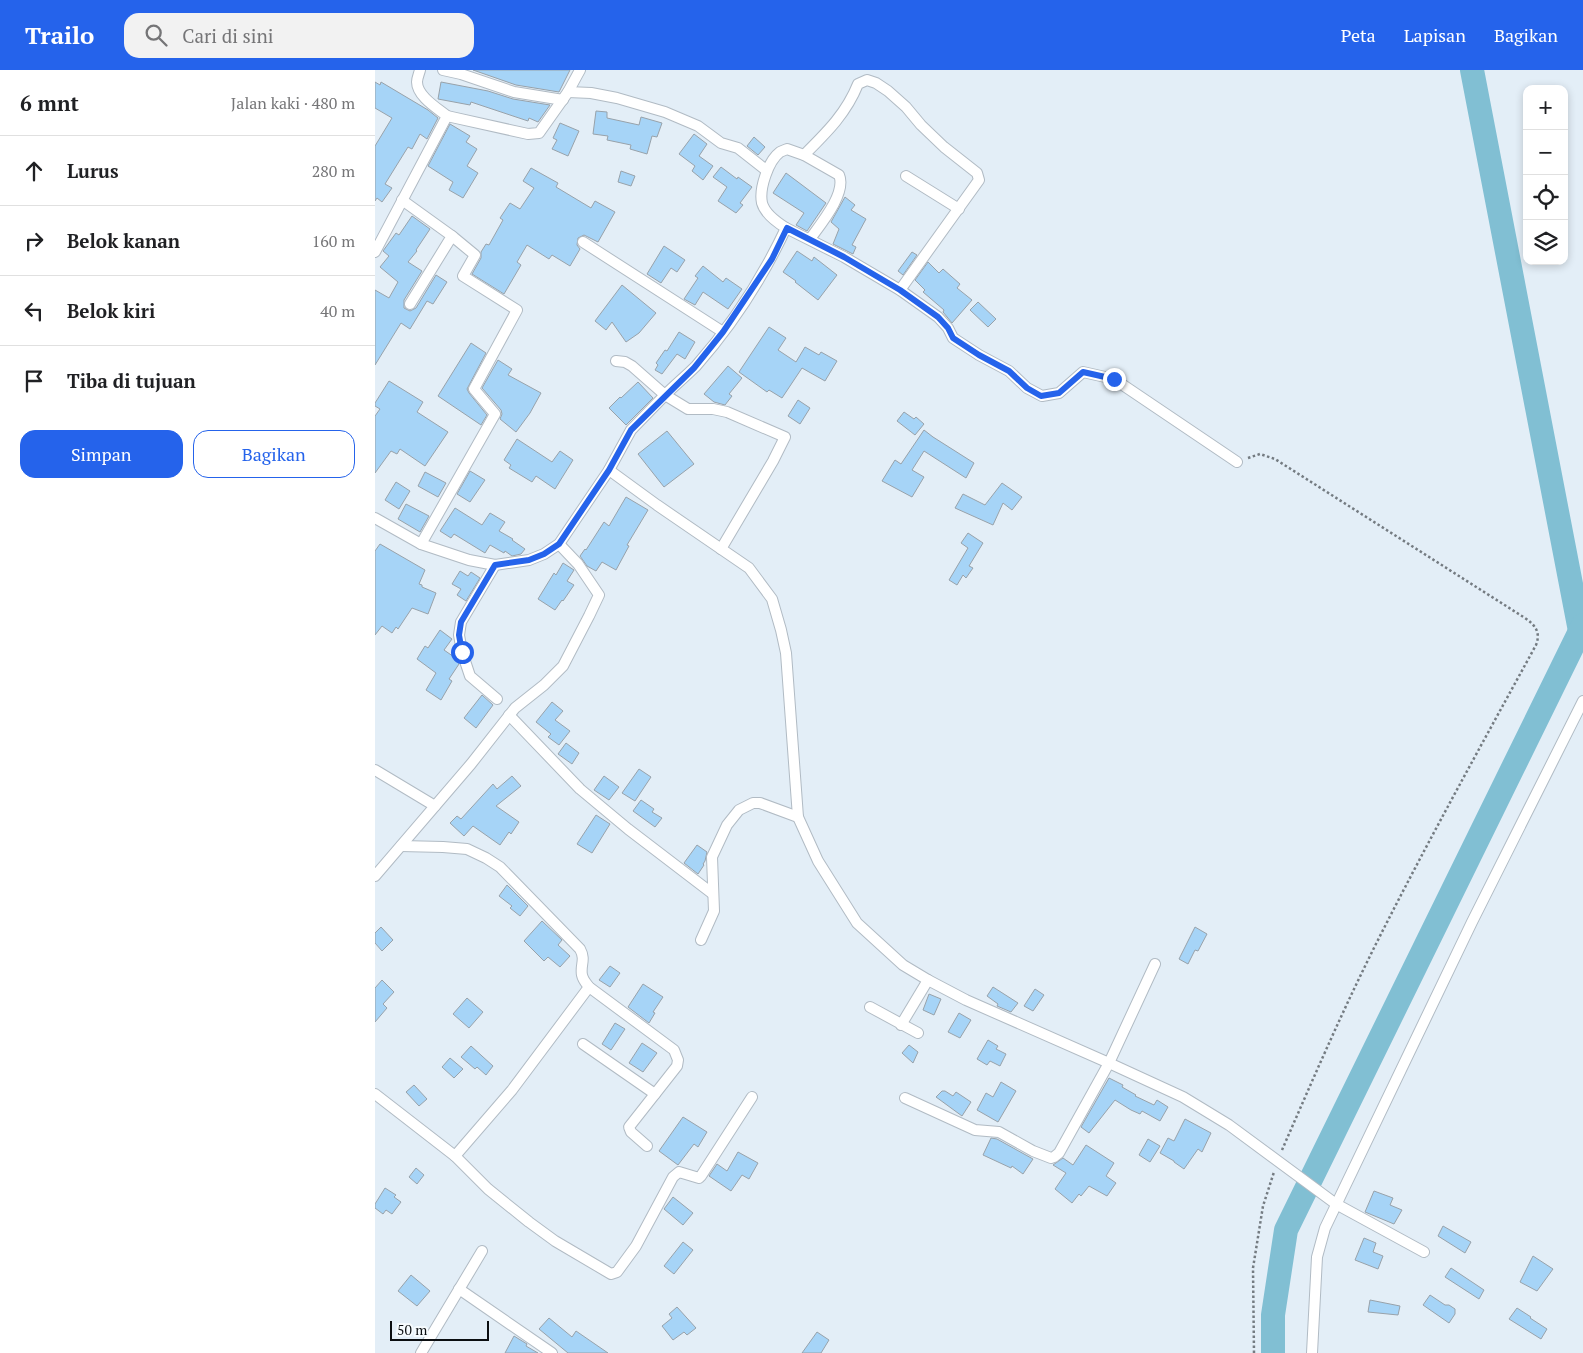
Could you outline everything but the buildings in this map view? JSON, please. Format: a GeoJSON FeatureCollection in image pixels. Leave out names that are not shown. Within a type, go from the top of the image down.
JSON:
{"type":"FeatureCollection","features":[{"type":"Feature","properties":{"kind":"street"},"geometry":{"type":"LineString","coordinates":[[420,70],[417,82],[420,91],[447,116],[532,134],[539,133],[542,130],[566,96],[580,70]]}},
{"type":"Feature","properties":{"kind":"street"},"geometry":{"type":"LineString","coordinates":[[443,70],[461,74],[514,92],[566,96],[599,95],[665,112],[698,126],[721,143],[738,148],[766,170]]}},
{"type":"Feature","properties":{"kind":"street"},"geometry":{"type":"LineString","coordinates":[[804,155],[834,125],[851,100],[858,84],[867,80],[876,83],[888,91],[944,147],[977,172],[979,180],[900,290]]}},
{"type":"Feature","properties":{"kind":"street"},"geometry":{"type":"LineString","coordinates":[[375,252],[447,116]]}},
{"type":"Feature","properties":{"kind":"street"},"geometry":{"type":"LineString","coordinates":[[810,240],[833,204],[841,188],[841,180],[839,175],[804,155],[787,149],[779,152],[766,170],[761,192],[762,205],[777,223],[900,290],[938,317],[948,328],[953,338],[1009,371],[1027,388],[1041,396],[1059,393],[1083,372],[1114,379],[1237,462]]}},
{"type":"Feature","properties":{"kind":"street"},"geometry":{"type":"LineString","coordinates":[[906,176],[959,208]]}},
{"type":"Feature","properties":{"kind":"street"},"geometry":{"type":"LineString","coordinates":[[402,200],[475,255],[463,276],[517,310],[474,389],[495,414],[421,544]]}},
{"type":"Feature","properties":{"kind":"street"},"geometry":{"type":"LineString","coordinates":[[375,518],[421,544],[469,560],[495,565],[529,560],[544,554],[559,544],[609,470],[631,430],[694,368],[723,332],[772,259],[787,228]]}},
{"type":"Feature","properties":{"kind":"street"},"geometry":{"type":"LineString","coordinates":[[410,304],[452,236]]}},
{"type":"Feature","properties":{"kind":"street"},"geometry":{"type":"LineString","coordinates":[[583,242],[723,332]]}},
{"type":"Feature","properties":{"kind":"street"},"geometry":{"type":"LineString","coordinates":[[616,361],[625,362],[632,366],[665,395],[688,409],[713,409],[727,412],[785,437],[721,549]]}},
{"type":"Feature","properties":{"kind":"street"},"geometry":{"type":"LineString","coordinates":[[609,470],[749,568],[772,599],[786,653],[798,817],[818,861],[857,923],[903,965],[928,980],[966,1000],[1109,1062],[1183,1097],[1229,1125],[1334,1203],[1424,1252]]}},
{"type":"Feature","properties":{"kind":"street"},"geometry":{"type":"LineString","coordinates":[[375,876],[471,764],[515,708],[544,685],[563,666],[599,595],[578,564],[559,544]]}},
{"type":"Feature","properties":{"kind":"street"},"geometry":{"type":"LineString","coordinates":[[495,565],[461,622],[459,635],[462,652],[470,676],[497,699]]}},
{"type":"Feature","properties":{"kind":"street"},"geometry":{"type":"LineString","coordinates":[[1312,1353],[1317,1257],[1334,1203],[1583,702]]}},
{"type":"Feature","properties":{"kind":"street"},"geometry":{"type":"LineString","coordinates":[[509,715],[579,789],[713,894]]}},
{"type":"Feature","properties":{"kind":"street"},"geometry":{"type":"LineString","coordinates":[[375,770],[435,806]]}},
{"type":"Feature","properties":{"kind":"street"},"geometry":{"type":"LineString","coordinates":[[701,940],[714,911],[712,857],[727,825],[739,810],[753,803],[760,803],[798,817]]}},
{"type":"Feature","properties":{"kind":"street"},"geometry":{"type":"LineString","coordinates":[[401,846],[467,849],[500,866],[580,949],[584,959],[583,978],[589,987],[674,1050],[679,1060],[677,1066],[629,1127],[631,1132],[647,1146]]}},
{"type":"Feature","properties":{"kind":"street"},"geometry":{"type":"LineString","coordinates":[[905,1098],[975,1130],[999,1132],[1033,1152],[1051,1158],[1054,1157],[1059,1153],[1109,1062],[1155,964]]}},
{"type":"Feature","properties":{"kind":"street"},"geometry":{"type":"LineString","coordinates":[[901,1025],[928,980]]}},
{"type":"Feature","properties":{"kind":"street"},"geometry":{"type":"LineString","coordinates":[[455,1156],[512,1090],[589,987]]}},
{"type":"Feature","properties":{"kind":"street"},"geometry":{"type":"LineString","coordinates":[[871,1007],[901,1025],[919,1033]]}},
{"type":"Feature","properties":{"kind":"street"},"geometry":{"type":"LineString","coordinates":[[583,1044],[655,1094]]}},
{"type":"Feature","properties":{"kind":"street"},"geometry":{"type":"LineString","coordinates":[[375,1094],[455,1156],[488,1189],[555,1241],[611,1274],[617,1272],[636,1246],[673,1177],[679,1172],[699,1178],[701,1176],[752,1097]]}},
{"type":"Feature","properties":{"kind":"street"},"geometry":{"type":"LineString","coordinates":[[421,1353],[482,1251]]}},
{"type":"Feature","properties":{"kind":"street"},"geometry":{"type":"LineString","coordinates":[[459,1289],[551,1353]]}},
{"type":"Feature","properties":{"kind":"path"},"geometry":{"type":"LineString","coordinates":[[1237,462],[1260,454],[1275,459],[1525,618],[1537,628],[1538,636],[1536,645],[1421,856],[1379,938],[1344,1011],[1280,1162],[1263,1206],[1253,1268],[1254,1353]]}},
{"type":"Feature","properties":{"kind":"waterway"},"geometry":{"type":"LineString","coordinates":[[1472,70],[1580,631]]}},
{"type":"Feature","properties":{"kind":"waterway"},"geometry":{"type":"LineString","coordinates":[[1273,1353],[1273,1315],[1286,1230],[1583,625]]}},
{"type":"Feature","properties":{"kind":"route"},"geometry":{"type":"LineString","coordinates":[[462,652],[459,635],[461,622],[495,565],[529,560],[544,554],[559,544],[609,470],[631,430],[694,368],[714,345],[772,259],[787,228],[844,257],[900,290],[938,317],[948,328],[953,338],[1009,371],[1027,388],[1041,396],[1059,393],[1083,372],[1114,379]]}}]}
